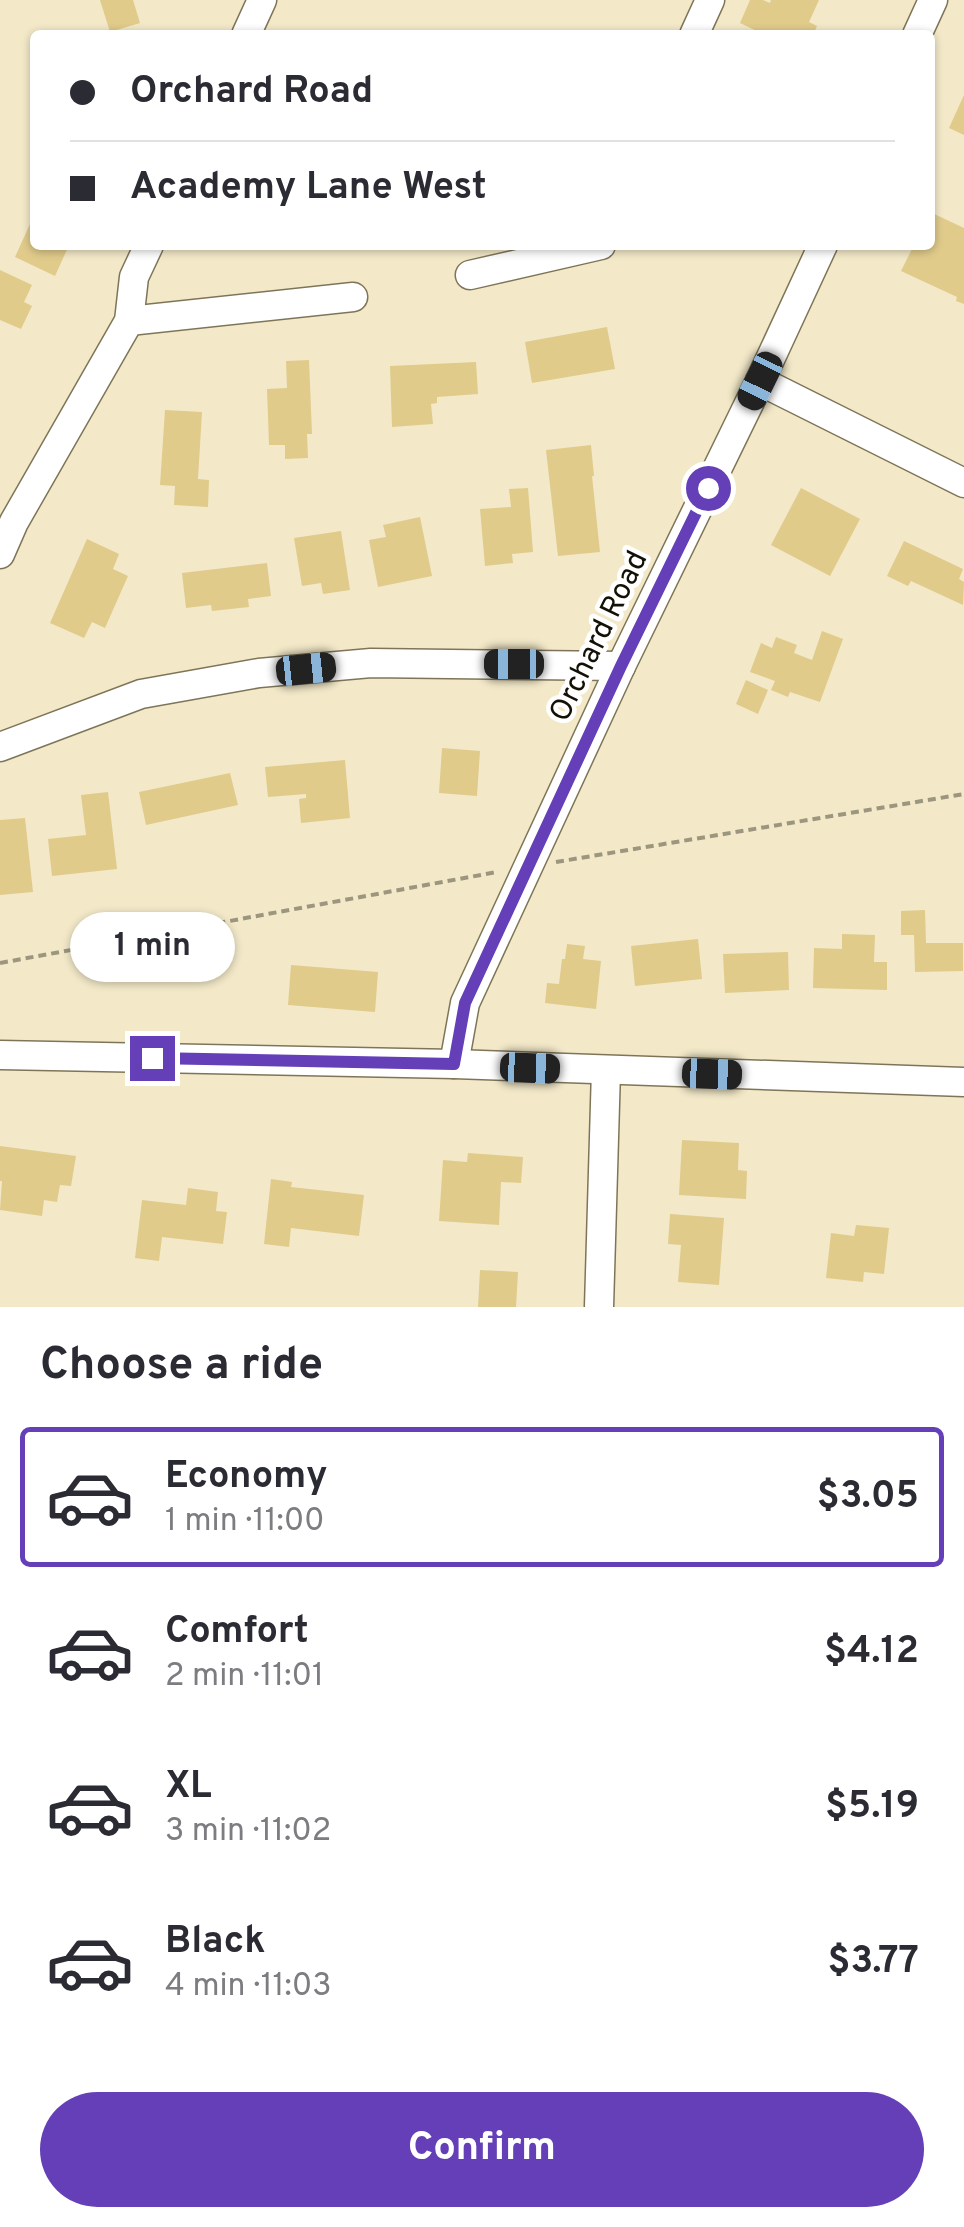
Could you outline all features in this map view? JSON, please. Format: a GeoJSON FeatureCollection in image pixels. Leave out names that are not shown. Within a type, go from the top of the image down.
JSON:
{"type":"FeatureCollection","features":[{"type":"Feature","properties":{"kind":"street"},"geometry":{"type":"LineString","coordinates":[[248,30],[262,0]]}},
{"type":"Feature","properties":{"kind":"street"},"geometry":{"type":"LineString","coordinates":[[696,30],[710,0]]}},
{"type":"Feature","properties":{"kind":"street"},"geometry":{"type":"LineString","coordinates":[[919,30],[933,0]]}},
{"type":"Feature","properties":{"kind":"street"},"geometry":{"type":"LineString","coordinates":[[0,554],[14,522],[129,321],[134,278],[146,250]]}},
{"type":"Feature","properties":{"kind":"street"},"geometry":{"type":"LineString","coordinates":[[470,275],[579,250]]}},
{"type":"Feature","properties":{"kind":"street","name":"Orchard Road"},"geometry":{"type":"LineString","coordinates":[[454,1064],[465,1003],[821,250]]}},
{"type":"Feature","properties":{"kind":"street"},"geometry":{"type":"LineString","coordinates":[[129,321],[353,297]]}},
{"type":"Feature","properties":{"kind":"street"},"geometry":{"type":"LineString","coordinates":[[760,381],[964,483]]}},
{"type":"Feature","properties":{"kind":"street"},"geometry":{"type":"LineString","coordinates":[[0,747],[141,694],[259,673],[371,663],[621,666]]}},
{"type":"Feature","properties":{"kind":"street"},"geometry":{"type":"LineString","coordinates":[[0,1055],[454,1064],[964,1082]]}},
{"type":"Feature","properties":{"kind":"street"},"geometry":{"type":"LineString","coordinates":[[599,1307],[606,1070]]}},
{"type":"Feature","properties":{"kind":"path"},"geometry":{"type":"LineString","coordinates":[[0,963],[528,867],[964,794]]}},
{"type":"Feature","properties":{"kind":"building"},"geometry":{"type":"Polygon","coordinates":[[[100,0],[133,0],[140,23],[109,30],[100,0]]]}},
{"type":"Feature","properties":{"kind":"building"},"geometry":{"type":"Polygon","coordinates":[[[750,0],[819,0],[809,22],[817,26],[815,30],[755,30],[740,23],[750,0]]]}},
{"type":"Feature","properties":{"kind":"building"},"geometry":{"type":"Polygon","coordinates":[[[964,95],[964,135],[949,128],[964,95]]]}},
{"type":"Feature","properties":{"kind":"building"},"geometry":{"type":"Polygon","coordinates":[[[935,214],[964,228],[964,304],[901,271],[912,250],[935,250],[935,214]]]}},
{"type":"Feature","properties":{"kind":"building"},"geometry":{"type":"Polygon","coordinates":[[[30,224],[30,250],[67,250],[55,276],[15,257],[30,224]]]}},
{"type":"Feature","properties":{"kind":"building"},"geometry":{"type":"Polygon","coordinates":[[[0,270],[32,285],[24,302],[32,306],[21,329],[0,320],[0,270]]]}},
{"type":"Feature","properties":{"kind":"building"},"geometry":{"type":"Polygon","coordinates":[[[607,327],[615,369],[532,383],[525,342],[607,327]]]}},
{"type":"Feature","properties":{"kind":"building"},"geometry":{"type":"Polygon","coordinates":[[[309,360],[312,434],[307,434],[308,458],[285,459],[285,445],[269,445],[267,389],[287,388],[286,361],[309,360]]]}},
{"type":"Feature","properties":{"kind":"building"},"geometry":{"type":"Polygon","coordinates":[[[476,362],[478,394],[437,397],[437,403],[431,404],[433,424],[392,427],[390,366],[476,362]]]}},
{"type":"Feature","properties":{"kind":"building"},"geometry":{"type":"Polygon","coordinates":[[[165,410],[202,412],[198,479],[209,480],[208,507],[174,505],[175,486],[160,485],[165,410]]]}},
{"type":"Feature","properties":{"kind":"building"},"geometry":{"type":"Polygon","coordinates":[[[591,445],[600,552],[558,556],[546,450],[591,445]]]}},
{"type":"Feature","properties":{"kind":"building"},"geometry":{"type":"Polygon","coordinates":[[[528,488],[533,552],[512,554],[513,563],[485,566],[480,509],[511,507],[509,489],[528,488]]]}},
{"type":"Feature","properties":{"kind":"building"},"geometry":{"type":"Polygon","coordinates":[[[801,488],[860,519],[830,576],[771,545],[801,488]]]}},
{"type":"Feature","properties":{"kind":"building"},"geometry":{"type":"Polygon","coordinates":[[[420,517],[432,576],[378,587],[369,540],[386,537],[383,525],[420,517]]]}},
{"type":"Feature","properties":{"kind":"building"},"geometry":{"type":"Polygon","coordinates":[[[341,531],[350,590],[323,594],[321,583],[302,586],[294,538],[341,531]]]}},
{"type":"Feature","properties":{"kind":"building"},"geometry":{"type":"Polygon","coordinates":[[[87,539],[119,554],[113,569],[128,576],[105,628],[92,622],[84,638],[50,623],[87,539]]]}},
{"type":"Feature","properties":{"kind":"building"},"geometry":{"type":"Polygon","coordinates":[[[904,541],[963,569],[959,579],[964,582],[963,605],[911,581],[908,586],[887,576],[904,541]]]}},
{"type":"Feature","properties":{"kind":"building"},"geometry":{"type":"Polygon","coordinates":[[[267,563],[271,596],[248,599],[249,607],[212,611],[211,605],[186,608],[182,573],[267,563]]]}},
{"type":"Feature","properties":{"kind":"building"},"geometry":{"type":"Polygon","coordinates":[[[822,631],[843,639],[820,702],[771,690],[775,681],[750,672],[761,643],[772,648],[776,637],[797,645],[794,653],[812,660],[822,631]]]}},
{"type":"Feature","properties":{"kind":"building"},"geometry":{"type":"Polygon","coordinates":[[[746,680],[768,690],[758,714],[736,704],[746,680]]]}},
{"type":"Feature","properties":{"kind":"building"},"geometry":{"type":"Polygon","coordinates":[[[442,748],[480,751],[477,796],[439,793],[442,748]]]}},
{"type":"Feature","properties":{"kind":"building"},"geometry":{"type":"Polygon","coordinates":[[[345,760],[350,818],[301,823],[299,799],[306,798],[306,794],[268,797],[265,767],[345,760]]]}},
{"type":"Feature","properties":{"kind":"building"},"geometry":{"type":"Polygon","coordinates":[[[230,773],[238,805],[146,825],[139,792],[230,773]]]}},
{"type":"Feature","properties":{"kind":"building"},"geometry":{"type":"Polygon","coordinates":[[[108,792],[117,869],[52,876],[48,839],[86,835],[81,795],[108,792]]]}},
{"type":"Feature","properties":{"kind":"building"},"geometry":{"type":"Polygon","coordinates":[[[25,818],[33,892],[0,895],[0,820],[25,818]]]}},
{"type":"Feature","properties":{"kind":"building"},"geometry":{"type":"Polygon","coordinates":[[[925,910],[926,943],[963,943],[963,971],[915,972],[914,935],[901,935],[901,911],[925,910]]]}},
{"type":"Feature","properties":{"kind":"building"},"geometry":{"type":"Polygon","coordinates":[[[842,934],[875,935],[874,962],[887,962],[887,990],[813,988],[814,948],[842,949],[842,934]]]}},
{"type":"Feature","properties":{"kind":"building"},"geometry":{"type":"Polygon","coordinates":[[[698,939],[702,979],[635,986],[631,946],[698,939]]]}},
{"type":"Feature","properties":{"kind":"building"},"geometry":{"type":"Polygon","coordinates":[[[567,944],[585,946],[583,959],[601,961],[596,1009],[545,1003],[547,983],[559,984],[567,944]]]}},
{"type":"Feature","properties":{"kind":"building"},"geometry":{"type":"Polygon","coordinates":[[[788,952],[789,990],[725,993],[723,954],[788,952]]]}},
{"type":"Feature","properties":{"kind":"building"},"geometry":{"type":"Polygon","coordinates":[[[291,965],[378,972],[375,1012],[288,1005],[291,965]]]}},
{"type":"Feature","properties":{"kind":"building"},"geometry":{"type":"Polygon","coordinates":[[[682,1140],[739,1143],[738,1170],[747,1171],[746,1199],[679,1195],[682,1140]]]}},
{"type":"Feature","properties":{"kind":"building"},"geometry":{"type":"Polygon","coordinates":[[[0,1146],[76,1156],[71,1186],[60,1185],[57,1202],[44,1200],[42,1216],[0,1210],[0,1146]]]}},
{"type":"Feature","properties":{"kind":"building"},"geometry":{"type":"Polygon","coordinates":[[[468,1153],[523,1157],[521,1183],[501,1182],[499,1225],[439,1221],[443,1160],[467,1162],[468,1153]]]}},
{"type":"Feature","properties":{"kind":"building"},"geometry":{"type":"Polygon","coordinates":[[[271,1179],[292,1182],[291,1187],[364,1195],[359,1236],[291,1228],[289,1247],[264,1244],[271,1179]]]}},
{"type":"Feature","properties":{"kind":"building"},"geometry":{"type":"Polygon","coordinates":[[[188,1188],[218,1192],[216,1211],[227,1212],[223,1244],[162,1237],[159,1261],[135,1258],[142,1200],[186,1205],[188,1188]]]}},
{"type":"Feature","properties":{"kind":"building"},"geometry":{"type":"Polygon","coordinates":[[[670,1214],[724,1218],[719,1285],[678,1282],[681,1245],[668,1244],[670,1214]]]}},
{"type":"Feature","properties":{"kind":"building"},"geometry":{"type":"Polygon","coordinates":[[[856,1225],[889,1228],[884,1274],[864,1272],[863,1282],[826,1278],[831,1233],[854,1236],[856,1225]]]}},
{"type":"Feature","properties":{"kind":"building"},"geometry":{"type":"Polygon","coordinates":[[[480,1270],[518,1272],[516,1307],[478,1307],[480,1270]]]}},
{"type":"Feature","properties":{"kind":"route"},"geometry":{"type":"LineString","coordinates":[[152,1058],[454,1064],[465,1003],[708,488]]}}]}
